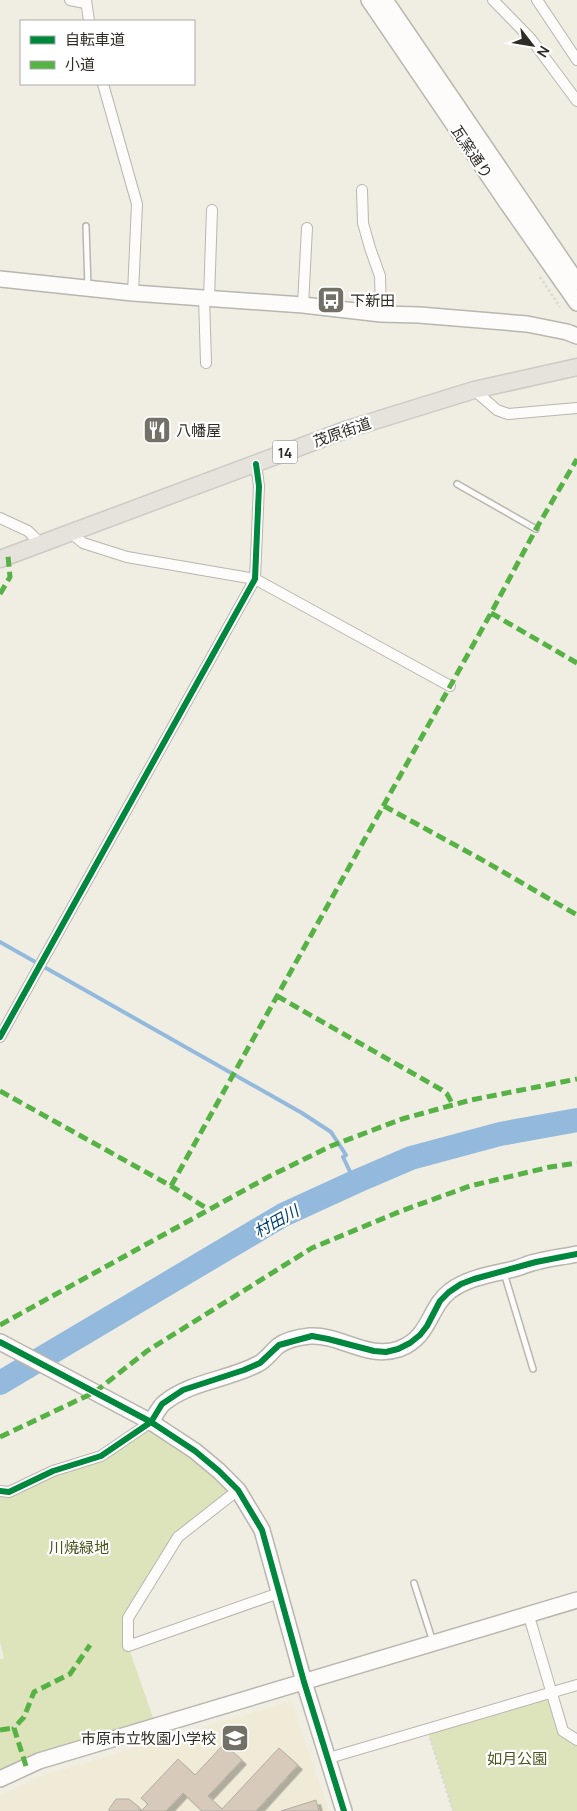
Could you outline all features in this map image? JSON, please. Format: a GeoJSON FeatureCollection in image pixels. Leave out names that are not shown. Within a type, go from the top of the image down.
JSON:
{"type":"FeatureCollection","features":[{"type":"Feature","properties":{"kind":"main road","name":"茂原街道"},"geometry":{"type":"LineString","coordinates":[[0,559],[348,429],[474,390],[577,367]]}},
{"type":"Feature","properties":{"kind":"street"},"geometry":{"type":"LineString","coordinates":[[70,0],[86,1],[89,20]]}},
{"type":"Feature","properties":{"kind":"street","name":"瓦窯通り"},"geometry":{"type":"LineString","coordinates":[[370,0],[577,303]]}},
{"type":"Feature","properties":{"kind":"street","name":"瓦窯通り"},"geometry":{"type":"LineString","coordinates":[[385,0],[577,282]]}},
{"type":"Feature","properties":{"kind":"street"},"geometry":{"type":"LineString","coordinates":[[493,0],[531,39],[577,101]]}},
{"type":"Feature","properties":{"kind":"street"},"geometry":{"type":"LineString","coordinates":[[537,0],[577,60]]}},
{"type":"Feature","properties":{"kind":"street"},"geometry":{"type":"LineString","coordinates":[[103,85],[137,204],[133,293]]}},
{"type":"Feature","properties":{"kind":"street"},"geometry":{"type":"LineString","coordinates":[[362,190],[364,223],[380,276],[382,314]]}},
{"type":"Feature","properties":{"kind":"street"},"geometry":{"type":"LineString","coordinates":[[206,363],[206,298],[212,210]]}},
{"type":"Feature","properties":{"kind":"street"},"geometry":{"type":"LineString","coordinates":[[304,305],[307,228]]}},
{"type":"Feature","properties":{"kind":"street"},"geometry":{"type":"LineString","coordinates":[[0,279],[133,293],[527,324],[567,332],[577,336]]}},
{"type":"Feature","properties":{"kind":"street"},"geometry":{"type":"LineString","coordinates":[[474,390],[497,410],[508,414],[577,408]]}},
{"type":"Feature","properties":{"kind":"street"},"geometry":{"type":"LineString","coordinates":[[0,1037],[255,579],[259,486],[256,464]]}},
{"type":"Feature","properties":{"kind":"street"},"geometry":{"type":"LineString","coordinates":[[0,518],[28,531],[40,543]]}},
{"type":"Feature","properties":{"kind":"street"},"geometry":{"type":"LineString","coordinates":[[71,533],[83,542],[127,557],[255,579],[450,686]]}},
{"type":"Feature","properties":{"kind":"street"},"geometry":{"type":"LineString","coordinates":[[0,1491],[9,1492],[53,1471],[101,1456],[152,1422],[162,1404],[183,1390],[260,1363],[280,1345],[312,1336],[374,1351],[386,1352],[398,1349],[420,1335],[440,1302],[449,1292],[474,1279],[536,1262],[577,1254]]}},
{"type":"Feature","properties":{"kind":"street"},"geometry":{"type":"LineString","coordinates":[[0,1342],[152,1422],[195,1451],[238,1490],[262,1530],[304,1682],[344,1811]]}},
{"type":"Feature","properties":{"kind":"street"},"geometry":{"type":"LineString","coordinates":[[238,1490],[178,1537],[128,1618],[128,1646],[279,1593]]}},
{"type":"Feature","properties":{"kind":"street"},"geometry":{"type":"LineString","coordinates":[[0,1779],[38,1761],[528,1613],[577,1600]]}},
{"type":"Feature","properties":{"kind":"street"},"geometry":{"type":"LineString","coordinates":[[528,1613],[562,1731],[577,1740]]}},
{"type":"Feature","properties":{"kind":"street"},"geometry":{"type":"LineString","coordinates":[[329,1758],[577,1685]]}},
{"type":"Feature","properties":{"kind":"lane"},"geometry":{"type":"LineString","coordinates":[[86,226],[88,288]]}},
{"type":"Feature","properties":{"kind":"lane"},"geometry":{"type":"LineString","coordinates":[[458,484],[536,529]]}},
{"type":"Feature","properties":{"kind":"lane"},"geometry":{"type":"LineString","coordinates":[[504,1271],[533,1369]]}},
{"type":"Feature","properties":{"kind":"lane"},"geometry":{"type":"LineString","coordinates":[[414,1583],[433,1642]]}},
{"type":"Feature","properties":{"kind":"path"},"geometry":{"type":"LineString","coordinates":[[427,1729],[453,1811]]}},
{"type":"Feature","properties":{"kind":"shaded area","name":"市原市立牧園小学校"},"geometry":{"type":"Polygon","coordinates":[[[291,1701],[329,1811],[0,1811],[0,1796],[41,1776],[291,1701]]]}},
{"type":"Feature","properties":{"kind":"green space","name":"川焼緑地"},"geometry":{"type":"Polygon","coordinates":[[[151,1422],[238,1490],[178,1537],[128,1618],[128,1646],[156,1726],[0,1779],[0,1659],[4,1658],[0,1642],[0,1491],[101,1456],[151,1422]]]}},
{"type":"Feature","properties":{"kind":"green space","name":"如月公園"},"geometry":{"type":"Polygon","coordinates":[[[552,1692],[563,1731],[577,1740],[577,1811],[453,1811],[427,1729],[552,1692]]]}},
{"type":"Feature","properties":{"kind":"building"},"geometry":{"type":"Polygon","coordinates":[[[224,1744],[242,1760],[208,1796],[222,1809],[279,1748],[298,1765],[256,1811],[202,1811],[183,1793],[166,1811],[141,1811],[148,1804],[141,1798],[178,1759],[195,1775],[224,1744]]]}},
{"type":"Feature","properties":{"kind":"building"},"geometry":{"type":"Polygon","coordinates":[[[116,1799],[129,1799],[139,1807],[139,1811],[109,1811],[116,1799]]]}},
{"type":"Feature","properties":{"kind":"building"},"geometry":{"type":"Polygon","coordinates":[[[316,1800],[319,1811],[281,1811],[316,1800]]]}},
{"type":"Feature","properties":{"kind":"waterway"},"geometry":{"type":"LineString","coordinates":[[0,942],[302,1113],[331,1132],[346,1155],[343,1157],[355,1182]]}},
{"type":"Feature","properties":{"kind":"waterway","name":"村田川"},"geometry":{"type":"LineString","coordinates":[[0,1383],[283,1215],[355,1182],[411,1158],[500,1134],[577,1120]]}},
{"type":"Feature","properties":{"kind":"marked path"},"geometry":{"type":"LineString","coordinates":[[171,1186],[536,529],[577,459]]}},
{"type":"Feature","properties":{"kind":"marked path"},"geometry":{"type":"LineString","coordinates":[[0,594],[10,577],[8,556]]}},
{"type":"Feature","properties":{"kind":"marked path"},"geometry":{"type":"LineString","coordinates":[[491,613],[577,663]]}},
{"type":"Feature","properties":{"kind":"marked path"},"geometry":{"type":"LineString","coordinates":[[384,806],[577,915]]}},
{"type":"Feature","properties":{"kind":"marked path"},"geometry":{"type":"LineString","coordinates":[[277,996],[442,1090],[447,1094],[453,1105]]}},
{"type":"Feature","properties":{"kind":"marked path"},"geometry":{"type":"LineString","coordinates":[[0,1325],[270,1176],[331,1146],[402,1119],[471,1100],[577,1079]]}},
{"type":"Feature","properties":{"kind":"marked path"},"geometry":{"type":"LineString","coordinates":[[0,1091],[171,1186],[208,1209]]}},
{"type":"Feature","properties":{"kind":"marked path"},"geometry":{"type":"LineString","coordinates":[[0,1437],[95,1392],[147,1351],[312,1248],[401,1211],[470,1186],[550,1167],[577,1163]]}},
{"type":"Feature","properties":{"kind":"marked path"},"geometry":{"type":"LineString","coordinates":[[26,1766],[14,1728],[24,1717],[34,1692],[70,1674],[90,1645]]}},
{"type":"Feature","properties":{"kind":"marked path"},"geometry":{"type":"LineString","coordinates":[[0,1730],[14,1728]]}},
{"type":"Feature","properties":{"kind":"cycle path"},"geometry":{"type":"LineString","coordinates":[[0,1037],[255,579],[259,486],[256,464]]}},
{"type":"Feature","properties":{"kind":"cycle path"},"geometry":{"type":"LineString","coordinates":[[0,1491],[9,1492],[53,1471],[101,1456],[151,1422],[162,1404],[183,1390],[260,1363],[279,1345],[312,1336],[374,1351],[386,1352],[398,1349],[420,1335],[440,1301],[461,1284],[536,1262],[577,1254]]}},
{"type":"Feature","properties":{"kind":"cycle path"},"geometry":{"type":"LineString","coordinates":[[0,1342],[151,1422],[195,1451],[238,1490],[262,1530],[304,1682],[344,1811]]}},
{"type":"Feature","properties":{"kind":"place","name":"下新田"},"geometry":{"type":"Point","coordinates":[331,300]}},
{"type":"Feature","properties":{"kind":"place","name":"八幡屋"},"geometry":{"type":"Point","coordinates":[157,430]}},
{"type":"Feature","properties":{"kind":"place","name":"市原市立牧園小学校"},"geometry":{"type":"Point","coordinates":[235,1738]}}]}
